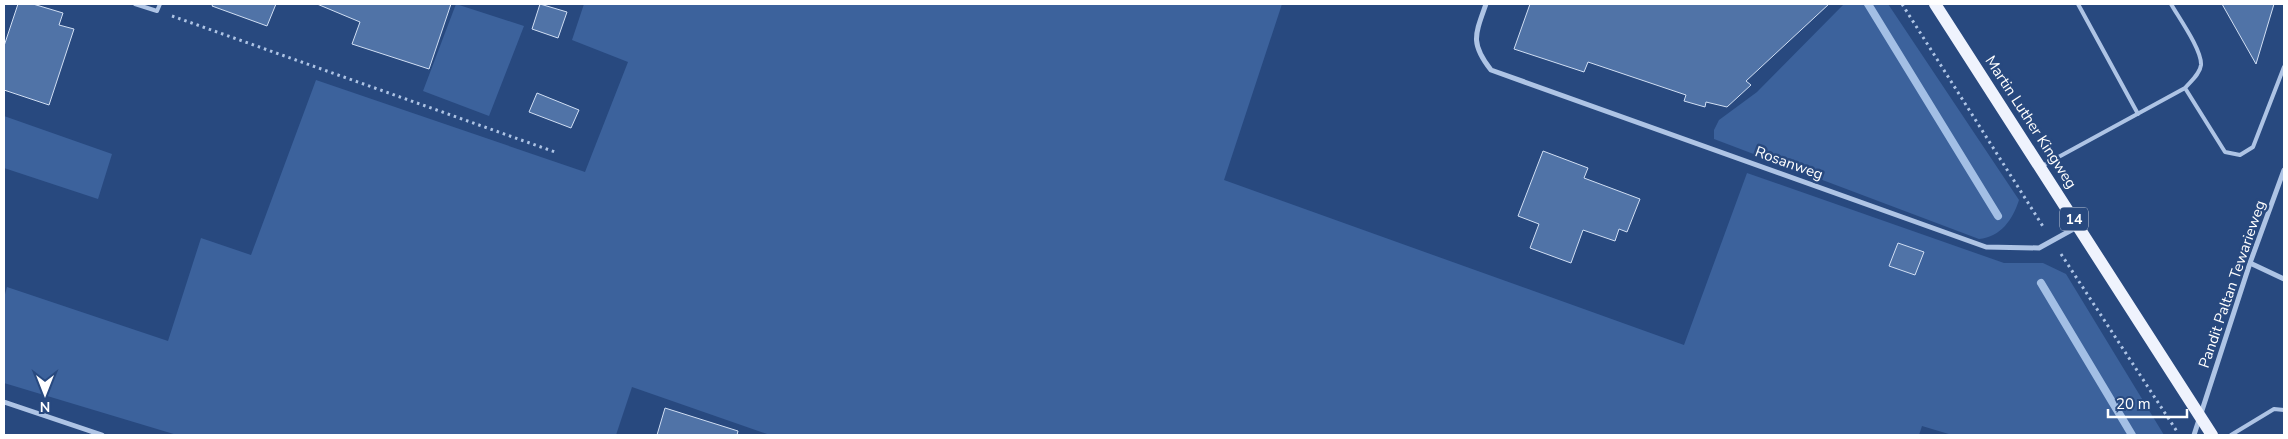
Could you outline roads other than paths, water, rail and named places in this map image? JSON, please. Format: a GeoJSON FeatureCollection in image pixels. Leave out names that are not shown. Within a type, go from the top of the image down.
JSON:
{"type":"FeatureCollection","features":[{"type":"Feature","properties":{"kind":"main road","name":"Martin Luther Kingweg"},"geometry":{"type":"LineString","coordinates":[[1935,4],[2212,435]]}},
{"type":"Feature","properties":{"kind":"street","name":"Rosanweg"},"geometry":{"type":"LineString","coordinates":[[1486,4],[1477,30],[1478,53],[1491,70],[1986,247],[2039,248],[2078,226]]}},
{"type":"Feature","properties":{"kind":"street","name":"Pandit Paltan Tewarieweg"},"geometry":{"type":"LineString","coordinates":[[2194,435],[2250,263],[2284,170]]}},
{"type":"Feature","properties":{"kind":"street"},"geometry":{"type":"LineString","coordinates":[[2250,263],[2284,279]]}},
{"type":"Feature","properties":{"kind":"street"},"geometry":{"type":"LineString","coordinates":[[4,402],[102,435]]}},
{"type":"Feature","properties":{"kind":"lane"},"geometry":{"type":"LineString","coordinates":[[135,4],[157,11],[160,4]]}},
{"type":"Feature","properties":{"kind":"lane"},"geometry":{"type":"LineString","coordinates":[[2078,4],[2138,114]]}},
{"type":"Feature","properties":{"kind":"lane"},"geometry":{"type":"LineString","coordinates":[[2040,167],[2185,88],[2198,73],[2201,65],[2199,53],[2171,4]]}},
{"type":"Feature","properties":{"kind":"lane"},"geometry":{"type":"LineString","coordinates":[[2185,88],[2225,152],[2240,155],[2253,147],[2284,67]]}},
{"type":"Feature","properties":{"kind":"lane"},"geometry":{"type":"LineString","coordinates":[[2231,435],[2274,409],[2284,410]]}},
{"type":"Feature","properties":{"kind":"waterway"},"geometry":{"type":"LineString","coordinates":[[1868,4],[1998,216]]}},
{"type":"Feature","properties":{"kind":"waterway"},"geometry":{"type":"LineString","coordinates":[[2041,283],[2132,435]]}}]}
